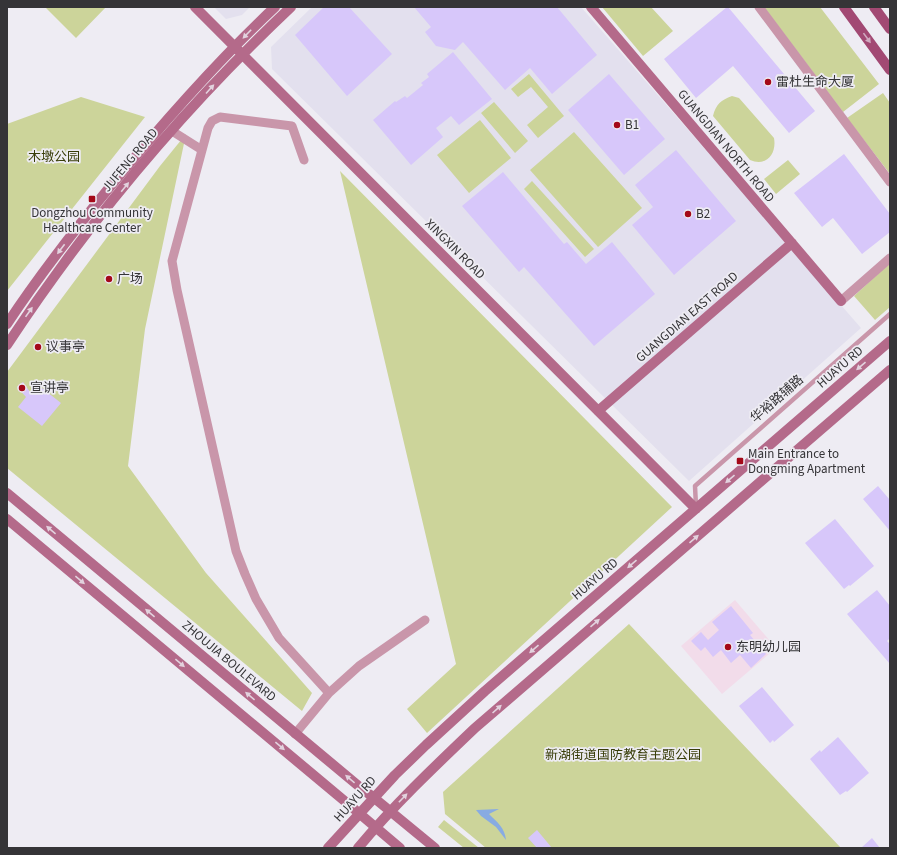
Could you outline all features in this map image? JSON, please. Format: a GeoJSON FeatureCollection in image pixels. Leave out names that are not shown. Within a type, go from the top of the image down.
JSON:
{"type":"FeatureCollection","features":[{"type":"Feature","properties":{"kind":"main road"},"geometry":{"type":"LineString","coordinates":[[844,7],[890,70]]}},
{"type":"Feature","properties":{"kind":"main road"},"geometry":{"type":"LineString","coordinates":[[874,7],[890,29]]}},
{"type":"Feature","properties":{"kind":"street","name":"XINGXIN ROAD"},"geometry":{"type":"LineString","coordinates":[[195,7],[696,509]]}},
{"type":"Feature","properties":{"kind":"street","name":"JUFENG ROAD"},"geometry":{"type":"LineString","coordinates":[[7,324],[76,229],[137,154],[174,111],[234,47],[275,7]]}},
{"type":"Feature","properties":{"kind":"street","name":"JUFENG ROAD"},"geometry":{"type":"LineString","coordinates":[[7,345],[30,310],[85,236],[145,161],[242,55],[291,7]]}},
{"type":"Feature","properties":{"kind":"street","name":"GUANGDIAN NORTH ROAD"},"geometry":{"type":"LineString","coordinates":[[591,7],[841,301]]}},
{"type":"Feature","properties":{"kind":"street"},"geometry":{"type":"LineString","coordinates":[[759,7],[890,182]]}},
{"type":"Feature","properties":{"kind":"street"},"geometry":{"type":"LineString","coordinates":[[304,160],[292,126],[220,117],[212,121],[208,128],[172,261],[177,290],[236,551],[256,599],[279,638],[329,693]]}},
{"type":"Feature","properties":{"kind":"street"},"geometry":{"type":"LineString","coordinates":[[172,131],[202,150]]}},
{"type":"Feature","properties":{"kind":"street","name":"GUANGDIAN EAST ROAD"},"geometry":{"type":"LineString","coordinates":[[598,411],[792,243]]}},
{"type":"Feature","properties":{"kind":"street"},"geometry":{"type":"LineString","coordinates":[[841,301],[890,258]]}},
{"type":"Feature","properties":{"kind":"street","name":"HUAYU RD"},"geometry":{"type":"LineString","coordinates":[[328,848],[373,797],[426,744],[485,691],[890,341]]}},
{"type":"Feature","properties":{"kind":"street"},"geometry":{"type":"LineString","coordinates":[[358,848],[390,811],[424,776],[518,690],[890,370]]}},
{"type":"Feature","properties":{"kind":"street","name":"ZHOUJIA BOULEVARD"},"geometry":{"type":"LineString","coordinates":[[7,493],[295,734],[435,848]]}},
{"type":"Feature","properties":{"kind":"street"},"geometry":{"type":"LineString","coordinates":[[7,519],[347,802],[375,828],[400,848]]}},
{"type":"Feature","properties":{"kind":"street"},"geometry":{"type":"LineString","coordinates":[[295,734],[329,693],[358,666],[425,620]]}},
{"type":"Feature","properties":{"kind":"lane","name":"华裕路辅路"},"geometry":{"type":"LineString","coordinates":[[696,509],[695,486],[890,314]]}},
{"type":"Feature","properties":{"kind":"shaded area"},"geometry":{"type":"Polygon","coordinates":[[[214,7],[250,7],[242,15],[226,19],[214,7]]]}},
{"type":"Feature","properties":{"kind":"shaded area"},"geometry":{"type":"Polygon","coordinates":[[[312,7],[581,7],[861,328],[689,481],[272,69],[271,47],[312,7]]]}},
{"type":"Feature","properties":{"kind":"shaded area","name":"东明幼儿园"},"geometry":{"type":"Polygon","coordinates":[[[735,600],[776,648],[722,694],[681,646],[735,600]]]}},
{"type":"Feature","properties":{"kind":"green space"},"geometry":{"type":"Polygon","coordinates":[[[45,7],[106,7],[76,38],[45,7]]]}},
{"type":"Feature","properties":{"kind":"green space"},"geometry":{"type":"Polygon","coordinates":[[[602,7],[651,7],[673,31],[643,56],[602,7]]]}},
{"type":"Feature","properties":{"kind":"green space"},"geometry":{"type":"Polygon","coordinates":[[[764,7],[820,7],[879,84],[843,112],[764,7]]]}},
{"type":"Feature","properties":{"kind":"green space"},"geometry":{"type":"Polygon","coordinates":[[[529,74],[564,116],[538,138],[527,125],[548,107],[531,87],[518,97],[511,89],[529,74]]]}},
{"type":"Feature","properties":{"kind":"green space"},"geometry":{"type":"Polygon","coordinates":[[[883,93],[890,103],[890,174],[847,118],[883,93]]]}},
{"type":"Feature","properties":{"kind":"green space"},"geometry":{"type":"Polygon","coordinates":[[[732,96],[739,98],[774,138],[774,149],[769,158],[761,162],[750,160],[713,116],[720,103],[732,96]]]}},
{"type":"Feature","properties":{"kind":"green space","name":"木墩公园"},"geometry":{"type":"Polygon","coordinates":[[[81,97],[145,117],[7,291],[7,124],[81,97]]]}},
{"type":"Feature","properties":{"kind":"green space"},"geometry":{"type":"Polygon","coordinates":[[[494,102],[528,141],[515,153],[481,113],[494,102]]]}},
{"type":"Feature","properties":{"kind":"green space"},"geometry":{"type":"Polygon","coordinates":[[[480,120],[511,158],[469,193],[437,155],[480,120]]]}},
{"type":"Feature","properties":{"kind":"green space"},"geometry":{"type":"Polygon","coordinates":[[[574,132],[642,208],[598,247],[530,170],[574,132]]]}},
{"type":"Feature","properties":{"kind":"green space"},"geometry":{"type":"Polygon","coordinates":[[[186,134],[145,329],[128,466],[206,573],[312,693],[302,711],[7,468],[7,372],[160,166],[186,134]]]}},
{"type":"Feature","properties":{"kind":"green space"},"geometry":{"type":"Polygon","coordinates":[[[788,160],[800,174],[776,194],[764,179],[788,160]]]}},
{"type":"Feature","properties":{"kind":"green space"},"geometry":{"type":"Polygon","coordinates":[[[340,171],[672,507],[427,733],[407,709],[456,664],[340,171]]]}},
{"type":"Feature","properties":{"kind":"green space"},"geometry":{"type":"Polygon","coordinates":[[[532,181],[594,249],[585,257],[524,189],[532,181]]]}},
{"type":"Feature","properties":{"kind":"green space"},"geometry":{"type":"Polygon","coordinates":[[[890,263],[890,307],[875,320],[854,296],[890,263]]]}},
{"type":"Feature","properties":{"kind":"green space","name":"新湖街道国防教育主题公园"},"geometry":{"type":"Polygon","coordinates":[[[629,624],[841,848],[486,848],[445,814],[443,792],[629,624]]]}},
{"type":"Feature","properties":{"kind":"green space"},"geometry":{"type":"Polygon","coordinates":[[[444,820],[479,848],[464,848],[438,827],[444,820]]]}},
{"type":"Feature","properties":{"kind":"water"},"geometry":{"type":"Polygon","coordinates":[[[499,809],[489,814],[502,829],[506,840],[496,827],[481,816],[476,810],[499,809]]]}},
{"type":"Feature","properties":{"kind":"building"},"geometry":{"type":"Polygon","coordinates":[[[324,7],[349,7],[392,54],[347,96],[295,35],[324,7]]]}},
{"type":"Feature","properties":{"kind":"building"},"geometry":{"type":"Polygon","coordinates":[[[414,7],[557,7],[597,55],[552,94],[530,68],[505,90],[463,42],[455,50],[436,46],[425,32],[431,27],[414,7]]]}},
{"type":"Feature","properties":{"kind":"building","name":"雷杜生命大厦"},"geometry":{"type":"Polygon","coordinates":[[[727,7],[815,111],[789,133],[733,66],[696,98],[664,59],[727,7]]]}},
{"type":"Feature","properties":{"kind":"building"},"geometry":{"type":"Polygon","coordinates":[[[453,52],[492,99],[459,125],[451,116],[436,128],[443,137],[411,165],[373,120],[395,101],[396,102],[405,96],[407,98],[423,85],[421,83],[429,77],[427,74],[453,52]]]}},
{"type":"Feature","properties":{"kind":"building","name":"B1"},"geometry":{"type":"Polygon","coordinates":[[[609,74],[665,139],[624,175],[568,110],[609,74]]]}},
{"type":"Feature","properties":{"kind":"building","name":"B2"},"geometry":{"type":"Polygon","coordinates":[[[676,150],[736,221],[674,275],[632,225],[653,207],[635,185],[676,150]]]}},
{"type":"Feature","properties":{"kind":"building"},"geometry":{"type":"Polygon","coordinates":[[[844,154],[890,214],[890,232],[862,254],[833,218],[822,227],[794,193],[844,154]]]}},
{"type":"Feature","properties":{"kind":"building"},"geometry":{"type":"Polygon","coordinates":[[[503,172],[564,244],[567,242],[586,264],[612,242],[655,294],[594,346],[524,267],[519,272],[462,206],[503,172]]]}},
{"type":"Feature","properties":{"kind":"building"},"geometry":{"type":"Polygon","coordinates":[[[23,382],[30,392],[37,384],[61,403],[42,426],[18,407],[26,397],[17,387],[23,382]]]}},
{"type":"Feature","properties":{"kind":"building"},"geometry":{"type":"Polygon","coordinates":[[[878,486],[890,500],[890,531],[863,499],[878,486]]]}},
{"type":"Feature","properties":{"kind":"building"},"geometry":{"type":"Polygon","coordinates":[[[835,519],[874,566],[850,586],[849,585],[844,589],[805,543],[835,519]]]}},
{"type":"Feature","properties":{"kind":"building"},"geometry":{"type":"Polygon","coordinates":[[[877,590],[890,606],[890,638],[887,641],[890,644],[890,664],[847,614],[877,590]]]}},
{"type":"Feature","properties":{"kind":"building"},"geometry":{"type":"Polygon","coordinates":[[[731,606],[753,633],[750,635],[766,654],[751,668],[740,655],[731,663],[721,650],[713,657],[705,647],[701,651],[691,641],[701,632],[708,640],[719,630],[712,622],[731,606]]]}},
{"type":"Feature","properties":{"kind":"building"},"geometry":{"type":"Polygon","coordinates":[[[762,687],[794,725],[774,742],[773,740],[770,743],[739,706],[762,687]]]}},
{"type":"Feature","properties":{"kind":"building"},"geometry":{"type":"Polygon","coordinates":[[[838,737],[869,773],[847,792],[846,791],[840,795],[810,759],[820,750],[821,752],[838,737]]]}},
{"type":"Feature","properties":{"kind":"building"},"geometry":{"type":"Polygon","coordinates":[[[537,830],[552,848],[537,848],[528,838],[537,830]]]}},
{"type":"Feature","properties":{"kind":"building"},"geometry":{"type":"Polygon","coordinates":[[[872,838],[880,848],[861,848],[872,838]]]}},
{"type":"Feature","properties":{"kind":"place","name":"雷杜生命大厦"},"geometry":{"type":"Point","coordinates":[768,82]}},
{"type":"Feature","properties":{"kind":"place","name":"B1"},"geometry":{"type":"Point","coordinates":[617,125]}},
{"type":"Feature","properties":{"kind":"place","name":"Dongzhou Community Healthcare Center"},"geometry":{"type":"Point","coordinates":[92,199]}},
{"type":"Feature","properties":{"kind":"place","name":"B2"},"geometry":{"type":"Point","coordinates":[688,214]}},
{"type":"Feature","properties":{"kind":"place","name":"广场"},"geometry":{"type":"Point","coordinates":[109,279]}},
{"type":"Feature","properties":{"kind":"place","name":"议事亭"},"geometry":{"type":"Point","coordinates":[38,347]}},
{"type":"Feature","properties":{"kind":"place","name":"宣讲亭"},"geometry":{"type":"Point","coordinates":[22,388]}},
{"type":"Feature","properties":{"kind":"place","name":"Main Entrance to Dongming Apartment"},"geometry":{"type":"Point","coordinates":[740,461]}},
{"type":"Feature","properties":{"kind":"place","name":"东明幼儿园"},"geometry":{"type":"Point","coordinates":[728,647]}}]}
